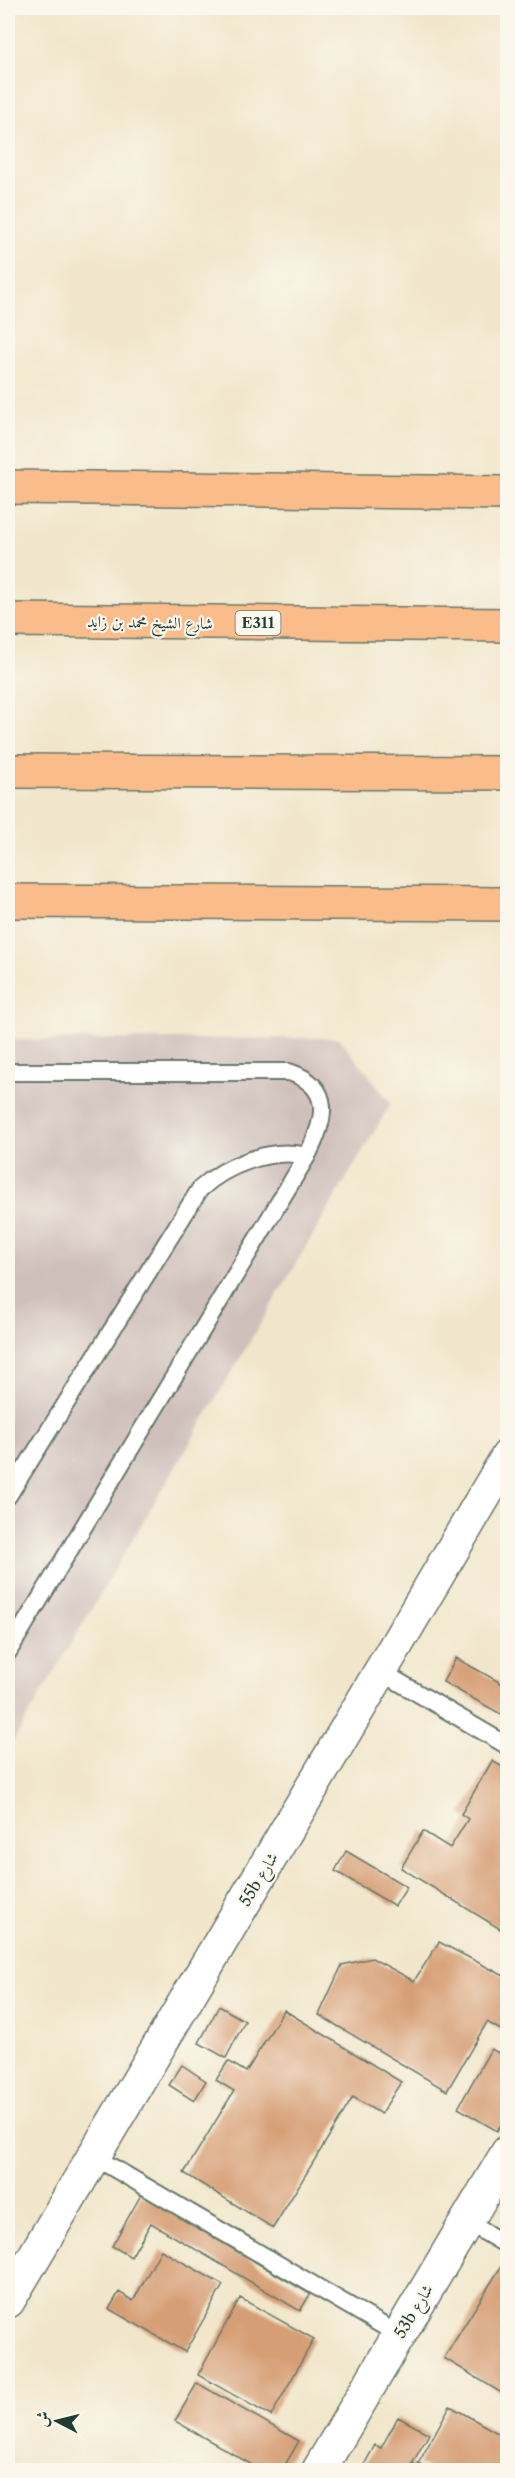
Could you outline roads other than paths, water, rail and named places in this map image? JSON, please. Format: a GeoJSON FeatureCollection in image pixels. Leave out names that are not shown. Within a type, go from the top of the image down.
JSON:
{"type":"FeatureCollection","features":[{"type":"Feature","properties":{"kind":"highway"},"geometry":{"type":"LineString","coordinates":[[8,487],[507,493]]}},
{"type":"Feature","properties":{"kind":"highway","name":"شارع الشيخ محمد بن زايد"},"geometry":{"type":"LineString","coordinates":[[8,620],[507,625]]}},
{"type":"Feature","properties":{"kind":"highway"},"geometry":{"type":"LineString","coordinates":[[8,771],[507,773]]}},
{"type":"Feature","properties":{"kind":"highway"},"geometry":{"type":"LineString","coordinates":[[12,903],[507,904]]}},
{"type":"Feature","properties":{"kind":"street","name":"55b شارع"},"geometry":{"type":"LineString","coordinates":[[8,2301],[507,1456]]}},
{"type":"Feature","properties":{"kind":"street","name":"53b شارع"},"geometry":{"type":"LineString","coordinates":[[319,2470],[507,2152]]}},
{"type":"Feature","properties":{"kind":"lane"},"geometry":{"type":"LineString","coordinates":[[8,1072],[289,1072],[310,1082],[318,1090],[322,1100],[320,1127],[307,1156],[8,1652]]}},
{"type":"Feature","properties":{"kind":"lane"},"geometry":{"type":"LineString","coordinates":[[8,1496],[200,1189],[225,1170],[261,1158],[285,1153],[307,1156]]}},
{"type":"Feature","properties":{"kind":"lane"},"geometry":{"type":"LineString","coordinates":[[380,1671],[507,1746]]}},
{"type":"Feature","properties":{"kind":"lane"},"geometry":{"type":"LineString","coordinates":[[93,2156],[399,2336]]}},
{"type":"Feature","properties":{"kind":"lane"},"geometry":{"type":"LineString","coordinates":[[466,2221],[507,2246]]}}]}
